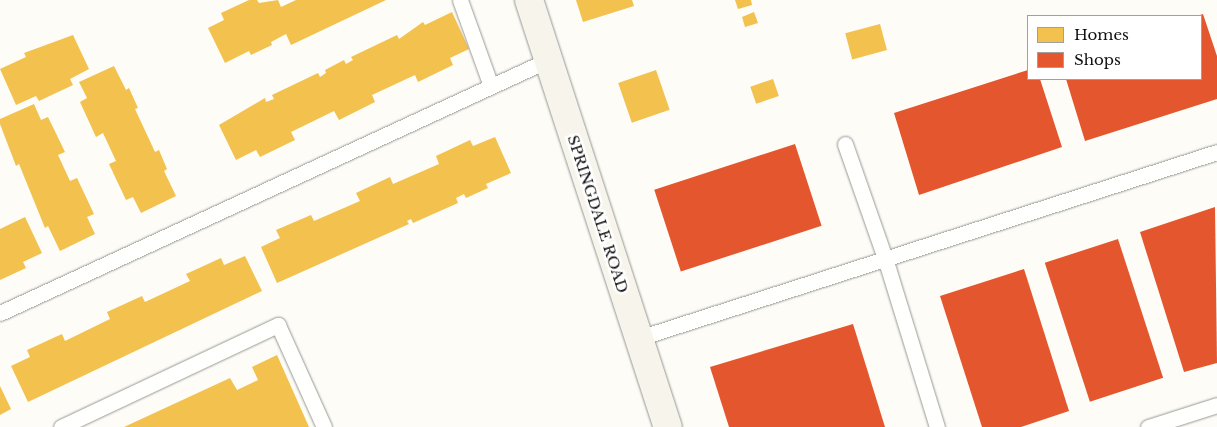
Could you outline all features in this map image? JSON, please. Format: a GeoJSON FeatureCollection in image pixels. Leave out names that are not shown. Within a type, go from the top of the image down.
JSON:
{"type":"FeatureCollection","features":[{"type":"Feature","properties":{"kind":"main road","name":"SPRINGDALE ROAD"},"geometry":{"type":"LineString","coordinates":[[529,0],[668,427]]}},
{"type":"Feature","properties":{"kind":"lane"},"geometry":{"type":"LineString","coordinates":[[460,0],[491,86]]}},
{"type":"Feature","properties":{"kind":"lane"},"geometry":{"type":"LineString","coordinates":[[0,313],[548,60]]}},
{"type":"Feature","properties":{"kind":"lane"},"geometry":{"type":"LineString","coordinates":[[845,144],[885,258],[937,427]]}},
{"type":"Feature","properties":{"kind":"lane"},"geometry":{"type":"LineString","coordinates":[[639,338],[1217,152]]}},
{"type":"Feature","properties":{"kind":"lane"},"geometry":{"type":"LineString","coordinates":[[61,427],[278,325],[324,427]]}},
{"type":"Feature","properties":{"kind":"lane"},"geometry":{"type":"LineString","coordinates":[[1148,427],[1217,405]]}},
{"type":"Feature","properties":{"kind":"building: Homes"},"geometry":{"type":"Polygon","coordinates":[[[249,0],[257,0],[259,3],[278,0],[281,7],[296,0],[386,0],[291,45],[286,34],[271,42],[272,45],[251,55],[249,51],[225,63],[208,28],[224,20],[221,13],[249,0]]]}},
{"type":"Feature","properties":{"kind":"building: Homes"},"geometry":{"type":"Polygon","coordinates":[[[576,0],[632,0],[634,6],[583,22],[576,0]]]}},
{"type":"Feature","properties":{"kind":"building: Homes"},"geometry":{"type":"Polygon","coordinates":[[[735,0],[751,0],[752,5],[738,9],[735,0]]]}},
{"type":"Feature","properties":{"kind":"building: Homes"},"geometry":{"type":"Polygon","coordinates":[[[452,12],[469,49],[450,58],[453,65],[418,82],[415,75],[372,95],[375,102],[339,120],[334,111],[291,132],[295,140],[260,157],[256,150],[236,160],[219,125],[265,98],[266,102],[274,99],[272,95],[318,73],[320,77],[326,73],[325,70],[344,60],[346,64],[353,60],[351,57],[397,35],[399,39],[423,22],[425,25],[452,12]]]}},
{"type":"Feature","properties":{"kind":"building: Homes"},"geometry":{"type":"Polygon","coordinates":[[[754,12],[758,23],[745,27],[742,17],[754,12]]]}},
{"type":"Feature","properties":{"kind":"building: Homes"},"geometry":{"type":"Polygon","coordinates":[[[880,24],[887,50],[852,59],[845,33],[880,24]]]}},
{"type":"Feature","properties":{"kind":"building: Homes"},"geometry":{"type":"Polygon","coordinates":[[[73,35],[89,69],[70,79],[73,85],[39,101],[36,96],[16,105],[0,69],[26,57],[24,53],[73,35]]]}},
{"type":"Feature","properties":{"kind":"building: Homes"},"geometry":{"type":"Polygon","coordinates":[[[114,66],[126,90],[129,88],[138,108],[135,109],[155,152],[159,150],[167,169],[164,171],[176,196],[141,213],[133,197],[126,200],[109,164],[116,161],[103,133],[96,137],[80,102],[87,98],[79,82],[114,66]]]}},
{"type":"Feature","properties":{"kind":"building: Homes"},"geometry":{"type":"Polygon","coordinates":[[[656,70],[670,110],[632,123],[618,83],[656,70]]]}},
{"type":"Feature","properties":{"kind":"building: Homes"},"geometry":{"type":"Polygon","coordinates":[[[773,79],[779,96],[756,104],[750,87],[773,79]]]}},
{"type":"Feature","properties":{"kind":"building: Homes"},"geometry":{"type":"Polygon","coordinates":[[[34,104],[41,120],[48,117],[65,152],[58,155],[70,181],[77,178],[94,214],[87,217],[95,234],[60,251],[48,226],[45,228],[19,164],[16,166],[0,124],[0,119],[34,104]]]}},
{"type":"Feature","properties":{"kind":"building: Homes"},"geometry":{"type":"Polygon","coordinates":[[[495,137],[511,173],[486,184],[488,188],[466,198],[464,194],[456,198],[458,203],[413,223],[411,219],[407,221],[409,224],[277,283],[261,247],[280,238],[276,230],[311,215],[314,221],[360,201],[356,193],[390,177],[393,184],[439,164],[436,156],[470,140],[473,146],[495,137]]]}},
{"type":"Feature","properties":{"kind":"building: Homes"},"geometry":{"type":"Polygon","coordinates":[[[25,217],[42,253],[23,262],[26,268],[0,280],[0,229],[25,217]]]}},
{"type":"Feature","properties":{"kind":"building: Homes"},"geometry":{"type":"Polygon","coordinates":[[[245,256],[262,291],[28,402],[11,366],[30,357],[27,350],[62,334],[65,341],[110,319],[107,312],[142,296],[145,302],[190,281],[186,274],[221,258],[224,265],[245,256]]]}},
{"type":"Feature","properties":{"kind":"building: Homes"},"geometry":{"type":"Polygon","coordinates":[[[277,355],[309,427],[124,427],[230,378],[237,390],[258,380],[252,367],[277,355]]]}},
{"type":"Feature","properties":{"kind":"building: Homes"},"geometry":{"type":"Polygon","coordinates":[[[0,386],[11,409],[0,415],[0,386]]]}},
{"type":"Feature","properties":{"kind":"building: Shops"},"geometry":{"type":"Polygon","coordinates":[[[1203,14],[1217,56],[1217,99],[1085,141],[1066,80],[1202,80],[1202,15],[1200,15],[1203,14]]]}},
{"type":"Feature","properties":{"kind":"building: Shops"},"geometry":{"type":"Polygon","coordinates":[[[1027,70],[1027,80],[1040,80],[1062,147],[919,195],[894,113],[1027,70]]]}},
{"type":"Feature","properties":{"kind":"building: Shops"},"geometry":{"type":"Polygon","coordinates":[[[795,144],[822,226],[681,272],[654,190],[795,144]]]}},
{"type":"Feature","properties":{"kind":"building: Shops"},"geometry":{"type":"Polygon","coordinates":[[[1215,207],[1217,363],[1184,372],[1140,232],[1215,207]]]}},
{"type":"Feature","properties":{"kind":"building: Shops"},"geometry":{"type":"Polygon","coordinates":[[[1118,239],[1163,378],[1090,402],[1045,263],[1118,239]]]}},
{"type":"Feature","properties":{"kind":"building: Shops"},"geometry":{"type":"Polygon","coordinates":[[[1024,269],[1069,411],[1021,427],[982,427],[940,296],[1024,269]]]}},
{"type":"Feature","properties":{"kind":"building: Shops"},"geometry":{"type":"Polygon","coordinates":[[[853,324],[885,427],[729,427],[710,367],[853,324]]]}}]}
